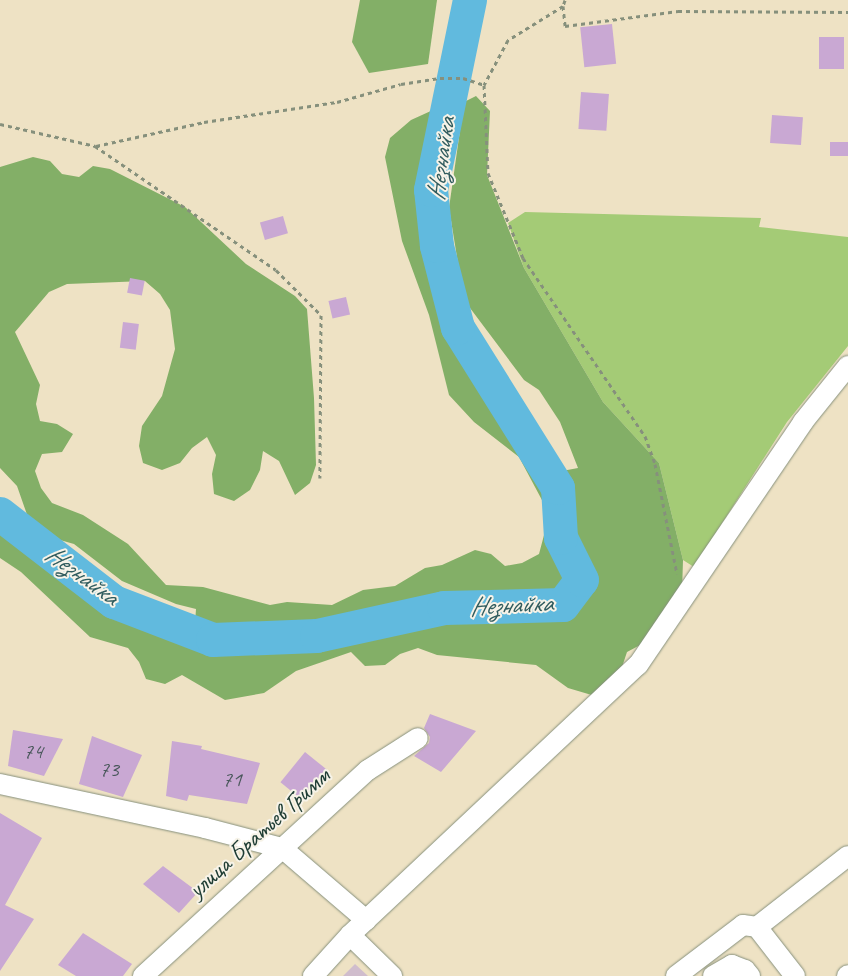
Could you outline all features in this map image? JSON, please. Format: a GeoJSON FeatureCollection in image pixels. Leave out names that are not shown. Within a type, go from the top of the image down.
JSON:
{"type":"FeatureCollection","features":[{"type":"Feature","properties":{"kind":"street"},"geometry":{"type":"LineString","coordinates":[[313,976],[350,935],[638,665],[803,422],[848,366]]}},
{"type":"Feature","properties":{"kind":"street","name":"улица Братьев Гримм"},"geometry":{"type":"LineString","coordinates":[[143,976],[368,770],[418,738]]}},
{"type":"Feature","properties":{"kind":"street"},"geometry":{"type":"LineString","coordinates":[[0,784],[205,828],[282,848],[366,920]]}},
{"type":"Feature","properties":{"kind":"street"},"geometry":{"type":"LineString","coordinates":[[757,927],[848,856]]}},
{"type":"Feature","properties":{"kind":"street"},"geometry":{"type":"LineString","coordinates":[[676,976],[742,925],[757,927],[795,976]]}},
{"type":"Feature","properties":{"kind":"street"},"geometry":{"type":"LineString","coordinates":[[350,935],[392,976]]}},
{"type":"Feature","properties":{"kind":"street"},"geometry":{"type":"LineString","coordinates":[[713,976],[732,965],[745,970],[750,976]]}},
{"type":"Feature","properties":{"kind":"path"},"geometry":{"type":"LineString","coordinates":[[565,0],[563,6],[565,26],[678,11],[848,12]]}},
{"type":"Feature","properties":{"kind":"path"},"geometry":{"type":"LineString","coordinates":[[563,6],[508,40],[484,85],[488,173],[523,258],[645,436],[655,464],[678,579]]}},
{"type":"Feature","properties":{"kind":"path"},"geometry":{"type":"LineString","coordinates":[[95,146],[204,122],[337,102],[401,84],[440,78],[463,78],[484,85]]}},
{"type":"Feature","properties":{"kind":"path"},"geometry":{"type":"LineString","coordinates":[[0,124],[95,146],[276,270],[321,315],[320,478]]}},
{"type":"Feature","properties":{"kind":"shaded area"},"geometry":{"type":"Polygon","coordinates":[[[355,964],[368,976],[343,976],[355,964]]]}},
{"type":"Feature","properties":{"kind":"green space"},"geometry":{"type":"Polygon","coordinates":[[[360,0],[437,0],[428,64],[369,73],[352,42],[360,0]]]}},
{"type":"Feature","properties":{"kind":"green space"},"geometry":{"type":"Polygon","coordinates":[[[476,96],[490,111],[487,175],[524,268],[603,402],[659,463],[683,560],[682,592],[644,643],[627,652],[621,670],[595,696],[568,688],[536,665],[437,655],[418,648],[400,654],[385,665],[365,666],[351,652],[296,671],[264,693],[225,700],[182,675],[165,684],[146,679],[139,662],[128,648],[90,637],[21,572],[0,558],[0,525],[86,583],[119,594],[143,618],[163,629],[180,633],[195,623],[196,609],[176,604],[122,581],[74,544],[46,536],[31,526],[17,486],[0,468],[0,167],[33,157],[50,161],[62,174],[79,177],[93,166],[110,169],[185,207],[246,264],[295,296],[307,309],[314,398],[316,465],[310,483],[295,495],[279,461],[263,451],[260,470],[250,490],[234,501],[214,494],[212,474],[216,455],[207,437],[192,448],[180,463],[162,470],[143,463],[139,446],[142,426],[162,396],[175,349],[170,310],[160,294],[145,281],[67,284],[49,292],[15,332],[40,385],[36,404],[40,421],[57,424],[73,434],[62,452],[42,454],[35,471],[41,488],[52,503],[83,515],[128,544],[166,585],[203,587],[270,605],[287,602],[332,605],[363,590],[395,586],[425,568],[442,565],[475,550],[491,554],[505,566],[522,563],[539,554],[548,520],[543,502],[519,457],[474,422],[449,395],[429,315],[402,241],[385,157],[390,138],[411,120],[433,110],[442,125],[434,156],[445,286],[468,326],[476,364],[527,419],[562,471],[578,468],[560,422],[539,390],[524,380],[464,300],[449,208],[464,102],[476,96]]]}},
{"type":"Feature","properties":{"kind":"green space"},"geometry":{"type":"Polygon","coordinates":[[[525,212],[761,218],[759,227],[848,237],[848,346],[787,422],[694,567],[683,560],[659,463],[603,402],[524,268],[508,223],[525,212]]]}},
{"type":"Feature","properties":{"kind":"building"},"geometry":{"type":"Polygon","coordinates":[[[612,24],[616,64],[584,67],[580,27],[612,24]]]}},
{"type":"Feature","properties":{"kind":"building"},"geometry":{"type":"Polygon","coordinates":[[[819,37],[844,37],[844,69],[819,69],[819,37]]]}},
{"type":"Feature","properties":{"kind":"building"},"geometry":{"type":"Polygon","coordinates":[[[581,92],[609,94],[606,131],[578,129],[581,92]]]}},
{"type":"Feature","properties":{"kind":"building"},"geometry":{"type":"Polygon","coordinates":[[[772,115],[803,117],[801,145],[770,143],[772,115]]]}},
{"type":"Feature","properties":{"kind":"building"},"geometry":{"type":"Polygon","coordinates":[[[830,142],[848,142],[848,156],[830,156],[830,142]]]}},
{"type":"Feature","properties":{"kind":"building"},"geometry":{"type":"Polygon","coordinates":[[[283,216],[288,233],[265,240],[260,223],[283,216]]]}},
{"type":"Feature","properties":{"kind":"building"},"geometry":{"type":"Polygon","coordinates":[[[130,278],[145,281],[142,296],[127,293],[130,278]]]}},
{"type":"Feature","properties":{"kind":"building"},"geometry":{"type":"Polygon","coordinates":[[[346,297],[350,315],[333,319],[328,301],[346,297]]]}},
{"type":"Feature","properties":{"kind":"building"},"geometry":{"type":"Polygon","coordinates":[[[123,322],[139,324],[136,350],[120,348],[123,322]]]}},
{"type":"Feature","properties":{"kind":"building"},"geometry":{"type":"Polygon","coordinates":[[[430,714],[476,731],[441,772],[414,756],[429,743],[430,737],[424,728],[430,714]]]}},
{"type":"Feature","properties":{"kind":"building"},"geometry":{"type":"Polygon","coordinates":[[[13,730],[63,739],[44,776],[8,766],[13,730]]]}},
{"type":"Feature","properties":{"kind":"building"},"geometry":{"type":"Polygon","coordinates":[[[92,736],[142,755],[123,797],[79,784],[92,736]]]}},
{"type":"Feature","properties":{"kind":"building"},"geometry":{"type":"Polygon","coordinates":[[[172,741],[202,746],[201,749],[260,763],[247,804],[189,795],[187,801],[166,796],[172,741]]]}},
{"type":"Feature","properties":{"kind":"building"},"geometry":{"type":"Polygon","coordinates":[[[305,752],[327,770],[302,800],[280,782],[305,752]]]}},
{"type":"Feature","properties":{"kind":"building"},"geometry":{"type":"Polygon","coordinates":[[[0,813],[42,838],[5,905],[34,919],[0,971],[0,813]]]}},
{"type":"Feature","properties":{"kind":"building"},"geometry":{"type":"Polygon","coordinates":[[[163,866],[198,892],[179,913],[143,884],[163,866]]]}},
{"type":"Feature","properties":{"kind":"building"},"geometry":{"type":"Polygon","coordinates":[[[83,933],[132,964],[123,976],[76,976],[58,965],[83,933]]]}},
{"type":"Feature","properties":{"kind":"waterway","name":"Незнайка"},"geometry":{"type":"LineString","coordinates":[[0,514],[114,602],[213,640],[317,636],[444,608],[563,605],[582,580],[561,538],[558,488],[458,328],[437,246],[431,190],[470,0]]}}]}
